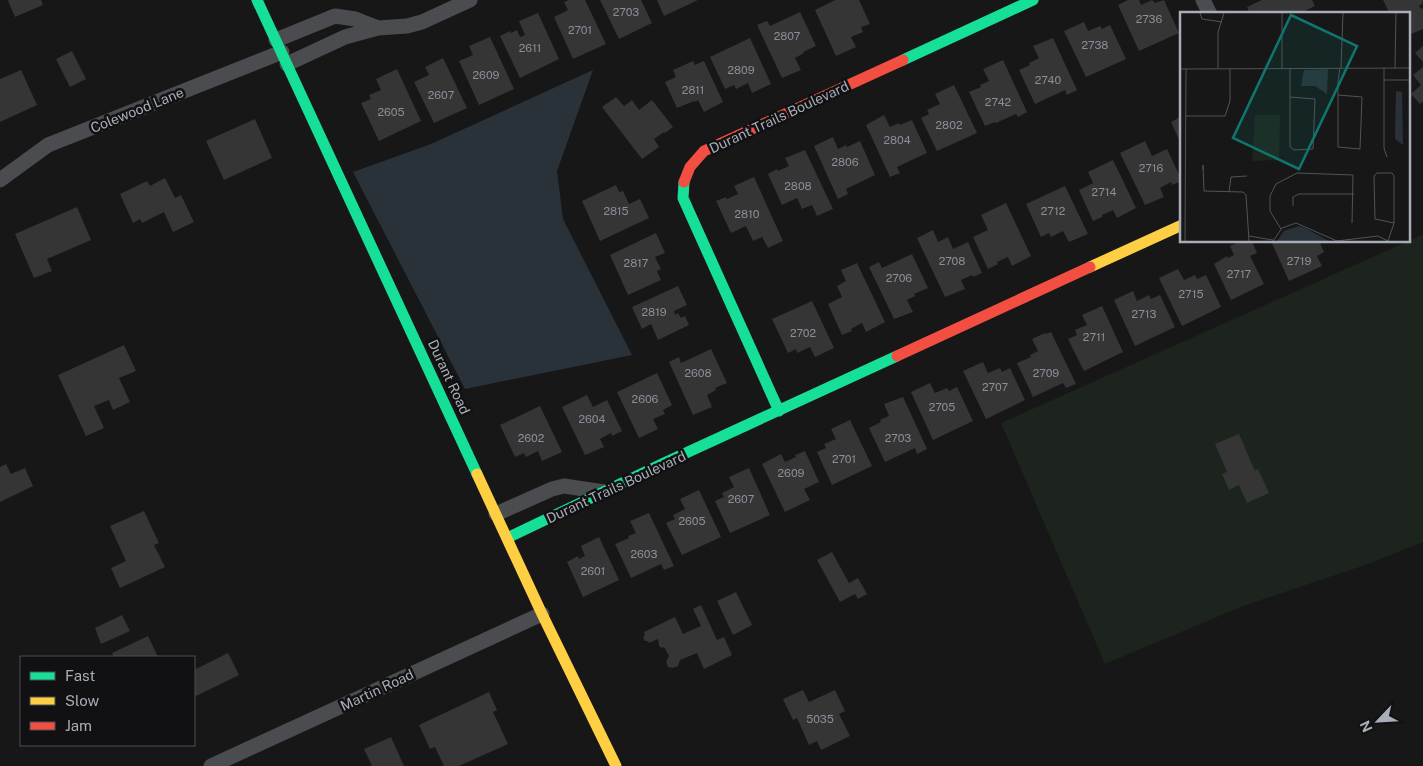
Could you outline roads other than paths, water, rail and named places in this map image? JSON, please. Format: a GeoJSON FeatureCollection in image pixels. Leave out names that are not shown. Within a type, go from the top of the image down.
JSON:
{"type":"FeatureCollection","features":[{"type":"Feature","properties":{"kind":"street","name":"Durant Road"},"geometry":{"type":"LineString","coordinates":[[257,0],[542,614],[616,766]]}},
{"type":"Feature","properties":{"kind":"street","name":"Colewood Lane"},"geometry":{"type":"LineString","coordinates":[[0,180],[48,145],[281,52],[378,28],[406,26],[422,22],[470,0]]}},
{"type":"Feature","properties":{"kind":"street","name":"Durant Trails Boulevard"},"geometry":{"type":"LineString","coordinates":[[779,411],[683,198],[682,183],[689,166],[704,151],[1034,0]]}},
{"type":"Feature","properties":{"kind":"street"},"geometry":{"type":"LineString","coordinates":[[1203,0],[1209,12]]}},
{"type":"Feature","properties":{"kind":"street","name":"Colewood Lane"},"geometry":{"type":"LineString","coordinates":[[281,52],[335,16],[355,19],[378,28]]}},
{"type":"Feature","properties":{"kind":"street","name":"Durant Trails Boulevard"},"geometry":{"type":"LineString","coordinates":[[507,538],[1180,227]]}},
{"type":"Feature","properties":{"kind":"street"},"geometry":{"type":"LineString","coordinates":[[496,514],[552,488],[564,486],[604,492]]}},
{"type":"Feature","properties":{"kind":"street","name":"Martin Road"},"geometry":{"type":"LineString","coordinates":[[211,766],[542,614]]}}]}
